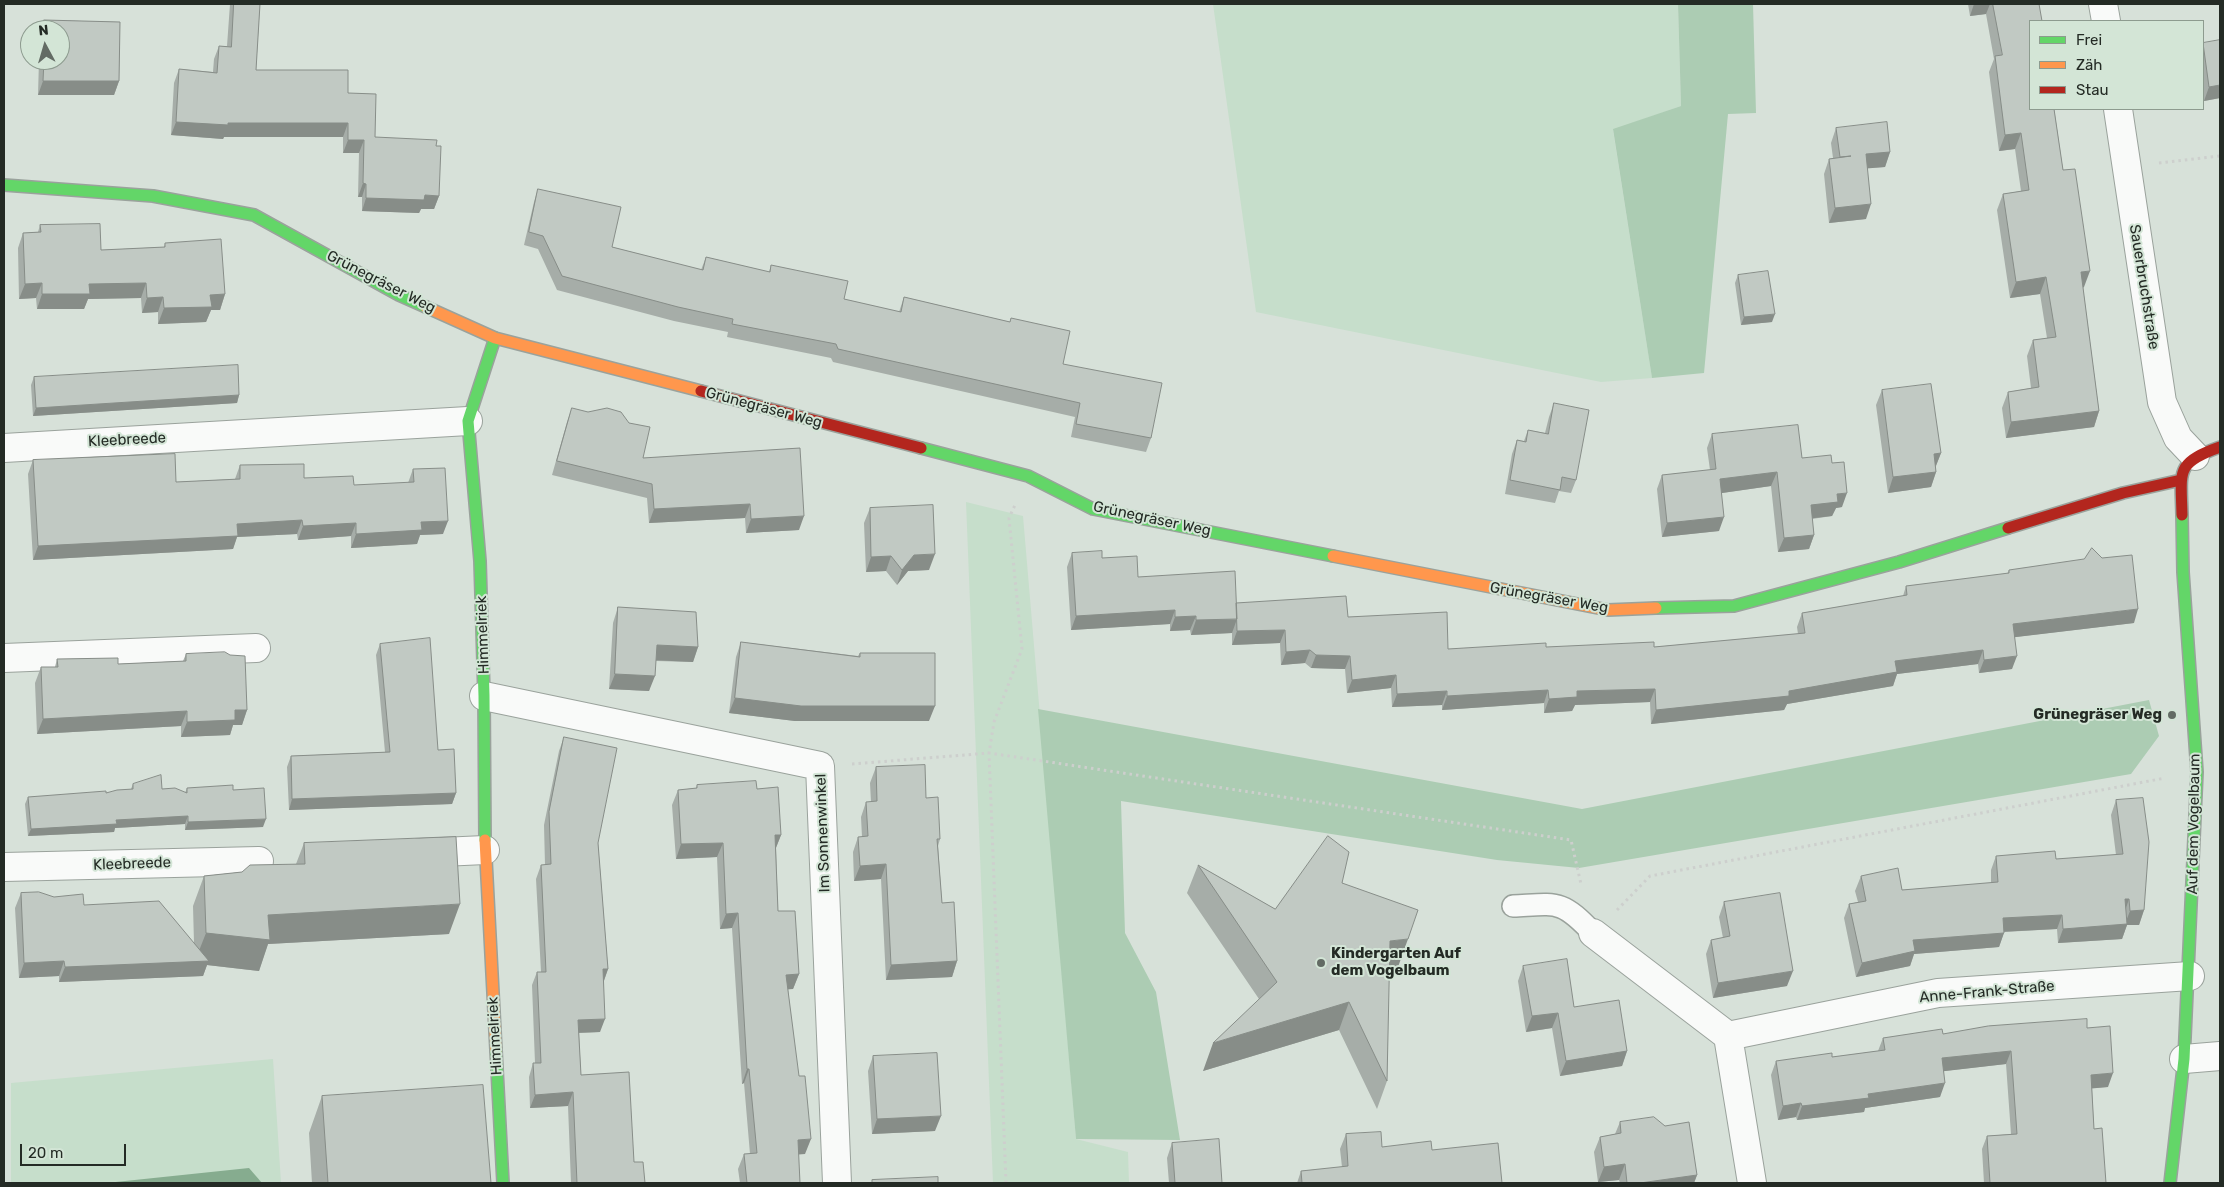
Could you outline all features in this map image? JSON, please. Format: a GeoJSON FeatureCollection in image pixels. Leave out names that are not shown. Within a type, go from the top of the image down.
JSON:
{"type":"FeatureCollection","features":[{"type":"Feature","properties":{"kind":"street"},"geometry":{"type":"LineString","coordinates":[[2104,4],[2106,20]]}},
{"type":"Feature","properties":{"kind":"street","name":"Sauerbruchstraße"},"geometry":{"type":"LineString","coordinates":[[2118,110],[2162,402],[2190,461]]}},
{"type":"Feature","properties":{"kind":"street","name":"Grünegräser Weg"},"geometry":{"type":"LineString","coordinates":[[4,185],[153,196],[254,215],[399,295],[496,338],[1028,476],[1093,509],[1608,610],[1734,606],[1899,562],[2123,492],[2181,480]]}},
{"type":"Feature","properties":{"kind":"street","name":"Himmelriek"},"geometry":{"type":"LineString","coordinates":[[496,338],[468,421],[480,560],[484,696],[485,850],[503,1183]]}},
{"type":"Feature","properties":{"kind":"street","name":"Kleebreede"},"geometry":{"type":"LineString","coordinates":[[4,448],[468,421]]}},
{"type":"Feature","properties":{"kind":"street"},"geometry":{"type":"LineString","coordinates":[[2190,461],[2220,447]]}},
{"type":"Feature","properties":{"kind":"street","name":"Auf dem Vogelbaum"},"geometry":{"type":"LineString","coordinates":[[2170,1183],[2184,1059],[2190,976],[2197,772],[2183,572],[2181,480],[2190,461]]}},
{"type":"Feature","properties":{"kind":"street"},"geometry":{"type":"LineString","coordinates":[[4,658],[256,648]]}},
{"type":"Feature","properties":{"kind":"street","name":"Im Sonnenwinkel"},"geometry":{"type":"LineString","coordinates":[[484,696],[820,766],[837,1183]]}},
{"type":"Feature","properties":{"kind":"street"},"geometry":{"type":"LineString","coordinates":[[398,854],[485,850]]}},
{"type":"Feature","properties":{"kind":"street","name":"Kleebreede"},"geometry":{"type":"LineString","coordinates":[[4,867],[259,860]]}},
{"type":"Feature","properties":{"kind":"street"},"geometry":{"type":"LineString","coordinates":[[1593,933],[1728,1036],[1752,1183]]}},
{"type":"Feature","properties":{"kind":"street","name":"Anne-Frank-Straße"},"geometry":{"type":"LineString","coordinates":[[1728,1036],[1938,993],[2190,976]]}},
{"type":"Feature","properties":{"kind":"street"},"geometry":{"type":"LineString","coordinates":[[2184,1059],[2220,1056]]}},
{"type":"Feature","properties":{"kind":"street"},"geometry":{"type":"LineString","coordinates":[[470,1105],[499,1103]]}},
{"type":"Feature","properties":{"kind":"lane"},"geometry":{"type":"LineString","coordinates":[[1513,906],[1554,904],[1568,909],[1593,933]]}},
{"type":"Feature","properties":{"kind":"path"},"geometry":{"type":"LineString","coordinates":[[2126,168],[2220,156]]}},
{"type":"Feature","properties":{"kind":"path"},"geometry":{"type":"LineString","coordinates":[[1006,1183],[989,753],[994,722],[1022,649],[1009,518],[1028,476]]}},
{"type":"Feature","properties":{"kind":"path"},"geometry":{"type":"LineString","coordinates":[[820,766],[989,753],[1571,840],[1593,933]]}},
{"type":"Feature","properties":{"kind":"path"},"geometry":{"type":"LineString","coordinates":[[1593,933],[1650,876],[2197,772]]}},
{"type":"Feature","properties":{"kind":"shaded area"},"geometry":{"type":"Polygon","coordinates":[[[1213,4],[1678,4],[1681,106],[1613,130],[1652,378],[1601,382],[1256,312],[1213,4]]]}},
{"type":"Feature","properties":{"kind":"shaded area"},"geometry":{"type":"Polygon","coordinates":[[[1678,4],[1753,4],[1756,113],[1728,114],[1704,373],[1652,378],[1613,129],[1681,106],[1678,4]]]}},
{"type":"Feature","properties":{"kind":"shaded area"},"geometry":{"type":"Polygon","coordinates":[[[966,502],[1023,516],[1076,1139],[1128,1152],[1129,1183],[993,1183],[966,502]]]}},
{"type":"Feature","properties":{"kind":"shaded area"},"geometry":{"type":"Polygon","coordinates":[[[2149,700],[2159,736],[2131,774],[1579,868],[1497,860],[1121,801],[1125,933],[1156,992],[1180,1140],[1076,1139],[1038,709],[1582,809],[2149,700]]]}},
{"type":"Feature","properties":{"kind":"shaded area"},"geometry":{"type":"Polygon","coordinates":[[[273,1059],[281,1183],[11,1183],[11,1083],[273,1059]]]}},
{"type":"Feature","properties":{"kind":"shaded area"},"geometry":{"type":"Polygon","coordinates":[[[249,1168],[262,1183],[106,1183],[249,1168]]]}},
{"type":"Feature","properties":{"kind":"building"},"geometry":{"type":"Polygon","coordinates":[[[234,4],[260,4],[256,70],[348,70],[348,93],[376,94],[375,137],[437,140],[436,146],[441,146],[439,196],[425,195],[424,200],[366,198],[366,184],[363,183],[364,140],[348,140],[348,123],[228,123],[228,125],[176,122],[179,69],[217,73],[219,46],[231,47],[234,4]]]}},
{"type":"Feature","properties":{"kind":"building"},"geometry":{"type":"Polygon","coordinates":[[[1993,4],[2039,4],[2042,20],[2029,20],[2029,110],[2054,110],[2063,170],[2075,169],[2090,271],[2081,272],[2099,411],[2011,422],[2008,392],[2039,387],[2033,340],[2056,337],[2046,277],[2016,282],[2003,194],[2029,190],[2021,133],[2005,135],[1995,56],[2002,55],[1993,4]]]}},
{"type":"Feature","properties":{"kind":"building"},"geometry":{"type":"Polygon","coordinates":[[[70,21],[120,22],[119,81],[43,81],[44,70],[70,70],[70,21]]]}},
{"type":"Feature","properties":{"kind":"building"},"geometry":{"type":"Polygon","coordinates":[[[2220,40],[2220,85],[2209,87],[2204,43],[2220,40]]]}},
{"type":"Feature","properties":{"kind":"building"},"geometry":{"type":"Polygon","coordinates":[[[1887,122],[1890,152],[1866,154],[1871,204],[1835,208],[1829,159],[1851,156],[1840,157],[1836,128],[1887,122]]]}},
{"type":"Feature","properties":{"kind":"building"},"geometry":{"type":"Polygon","coordinates":[[[538,189],[621,207],[612,247],[703,270],[706,257],[770,272],[771,265],[848,281],[844,299],[901,312],[904,297],[1010,322],[1011,318],[1070,331],[1063,364],[1162,383],[1151,438],[1076,424],[1080,403],[838,349],[836,344],[732,324],[733,319],[678,307],[562,276],[543,236],[529,232],[538,189]]]}},
{"type":"Feature","properties":{"kind":"building"},"geometry":{"type":"Polygon","coordinates":[[[100,224],[101,250],[165,247],[165,243],[221,239],[225,294],[210,295],[212,307],[164,308],[163,297],[147,298],[146,283],[89,284],[90,294],[42,294],[42,283],[25,284],[23,233],[41,232],[40,225],[100,224]]]}},
{"type":"Feature","properties":{"kind":"building"},"geometry":{"type":"Polygon","coordinates":[[[1768,271],[1775,314],[1744,317],[1738,275],[1768,271]]]}},
{"type":"Feature","properties":{"kind":"building"},"geometry":{"type":"Polygon","coordinates":[[[238,365],[239,395],[36,408],[34,377],[238,365]]]}},
{"type":"Feature","properties":{"kind":"building"},"geometry":{"type":"Polygon","coordinates":[[[1931,384],[1941,453],[1934,454],[1936,472],[1893,477],[1882,390],[1931,384]]]}},
{"type":"Feature","properties":{"kind":"building"},"geometry":{"type":"Polygon","coordinates":[[[1554,403],[1589,410],[1576,480],[1562,477],[1560,490],[1510,480],[1517,440],[1526,442],[1528,430],[1548,434],[1554,403]]]}},
{"type":"Feature","properties":{"kind":"building"},"geometry":{"type":"Polygon","coordinates":[[[572,408],[588,412],[607,408],[621,412],[629,423],[650,427],[643,458],[800,448],[804,516],[751,519],[750,504],[654,509],[652,484],[557,461],[572,408]]]}},
{"type":"Feature","properties":{"kind":"building"},"geometry":{"type":"Polygon","coordinates":[[[1798,425],[1802,458],[1831,455],[1832,463],[1844,462],[1847,493],[1837,494],[1838,502],[1811,505],[1814,535],[1784,538],[1777,472],[1720,479],[1724,517],[1667,523],[1662,475],[1716,469],[1712,434],[1798,425]]]}},
{"type":"Feature","properties":{"kind":"building"},"geometry":{"type":"Polygon","coordinates":[[[175,454],[176,482],[240,479],[240,465],[304,464],[304,478],[353,476],[354,485],[414,482],[413,469],[445,468],[448,521],[421,522],[422,530],[356,534],[356,523],[303,526],[302,520],[237,524],[238,536],[38,546],[33,460],[175,454]]]}},
{"type":"Feature","properties":{"kind":"building"},"geometry":{"type":"Polygon","coordinates":[[[933,505],[935,554],[914,555],[902,570],[891,556],[871,557],[870,508],[933,505]]]}},
{"type":"Feature","properties":{"kind":"building"},"geometry":{"type":"Polygon","coordinates":[[[2092,548],[2102,558],[2132,555],[2138,609],[2013,624],[2017,656],[1984,660],[1983,650],[1895,661],[1897,672],[1789,691],[1789,696],[1656,710],[1655,689],[1577,691],[1577,697],[1549,699],[1548,690],[1447,696],[1447,691],[1397,694],[1396,675],[1352,680],[1350,656],[1316,655],[1310,650],[1286,652],[1285,630],[1237,631],[1236,603],[1346,596],[1348,617],[1447,612],[1448,649],[1546,643],[1546,647],[1654,642],[1654,647],[1805,633],[1802,613],[1907,595],[1906,586],[2009,573],[2009,570],[2084,559],[2092,548]]]}},
{"type":"Feature","properties":{"kind":"building"},"geometry":{"type":"Polygon","coordinates":[[[1102,551],[1102,558],[1137,556],[1138,577],[1235,571],[1237,619],[1196,620],[1196,616],[1175,617],[1175,610],[1076,616],[1072,553],[1102,551]]]}},
{"type":"Feature","properties":{"kind":"building"},"geometry":{"type":"Polygon","coordinates":[[[618,607],[696,612],[698,647],[657,645],[655,676],[615,674],[618,607]]]}},
{"type":"Feature","properties":{"kind":"building"},"geometry":{"type":"Polygon","coordinates":[[[430,638],[438,750],[454,749],[456,793],[292,799],[291,756],[390,752],[380,644],[430,638]]]}},
{"type":"Feature","properties":{"kind":"building"},"geometry":{"type":"Polygon","coordinates":[[[741,642],[860,657],[860,653],[935,653],[935,706],[801,706],[735,698],[741,642]]]}},
{"type":"Feature","properties":{"kind":"building"},"geometry":{"type":"Polygon","coordinates":[[[225,652],[230,655],[245,656],[247,710],[235,710],[235,720],[187,722],[187,711],[43,719],[41,667],[58,667],[57,659],[118,658],[118,664],[186,661],[186,654],[225,652]]]}},
{"type":"Feature","properties":{"kind":"building"},"geometry":{"type":"Polygon","coordinates":[[[564,737],[617,748],[598,843],[608,969],[603,969],[605,1019],[578,1020],[581,1075],[629,1072],[634,1162],[643,1162],[645,1183],[577,1183],[573,1092],[535,1095],[533,1063],[541,1063],[537,972],[546,972],[541,865],[551,864],[549,812],[564,737]]]}},
{"type":"Feature","properties":{"kind":"building"},"geometry":{"type":"Polygon","coordinates":[[[925,765],[926,798],[938,797],[940,839],[937,839],[942,903],[954,902],[957,961],[891,965],[886,864],[860,866],[858,837],[868,836],[866,802],[877,801],[876,767],[925,765]]]}},
{"type":"Feature","properties":{"kind":"building"},"geometry":{"type":"Polygon","coordinates":[[[161,775],[162,789],[175,788],[187,793],[187,788],[233,785],[233,790],[264,788],[266,819],[188,822],[188,816],[116,820],[117,824],[31,829],[28,797],[106,791],[106,793],[133,789],[133,784],[161,775]]]}},
{"type":"Feature","properties":{"kind":"building"},"geometry":{"type":"Polygon","coordinates":[[[756,781],[757,789],[778,787],[781,835],[775,835],[778,911],[795,911],[799,974],[786,975],[799,1076],[805,1076],[811,1139],[798,1140],[800,1183],[747,1183],[744,1154],[757,1153],[749,1069],[747,1069],[738,913],[726,914],[723,843],[681,844],[678,790],[697,788],[697,785],[756,781]]]}},
{"type":"Feature","properties":{"kind":"building"},"geometry":{"type":"Polygon","coordinates":[[[2143,798],[2149,842],[2144,910],[2130,911],[2129,899],[2125,899],[2127,924],[2063,929],[2062,915],[2003,918],[2004,933],[1913,940],[1915,951],[1862,963],[1849,904],[1866,901],[1861,876],[1898,868],[1902,890],[1998,882],[1996,856],[2055,851],[2056,859],[2123,854],[2116,800],[2143,798]]]}},
{"type":"Feature","properties":{"kind":"building"},"geometry":{"type":"Polygon","coordinates":[[[1328,836],[1349,852],[1342,883],[1418,910],[1408,939],[1390,941],[1387,1081],[1349,1002],[1213,1043],[1277,982],[1198,865],[1275,909],[1328,836]]]}},
{"type":"Feature","properties":{"kind":"building"},"geometry":{"type":"Polygon","coordinates":[[[456,837],[460,904],[268,915],[270,940],[206,933],[204,876],[242,872],[250,865],[305,864],[304,843],[456,837]]]}},
{"type":"Feature","properties":{"kind":"building"},"geometry":{"type":"Polygon","coordinates":[[[39,892],[54,897],[83,894],[84,905],[159,901],[209,961],[65,967],[64,961],[24,963],[21,893],[39,892]]]}},
{"type":"Feature","properties":{"kind":"building"},"geometry":{"type":"Polygon","coordinates":[[[1780,893],[1793,971],[1718,983],[1711,940],[1730,936],[1724,902],[1780,893]]]}},
{"type":"Feature","properties":{"kind":"building"},"geometry":{"type":"Polygon","coordinates":[[[1567,959],[1574,1007],[1619,1000],[1627,1051],[1566,1061],[1558,1013],[1532,1016],[1523,966],[1567,959]]]}},
{"type":"Feature","properties":{"kind":"building"},"geometry":{"type":"Polygon","coordinates":[[[2087,1019],[2087,1028],[2110,1026],[2113,1073],[2091,1075],[2094,1129],[2102,1128],[2106,1183],[1990,1183],[1987,1136],[2017,1134],[2011,1051],[1942,1058],[1945,1083],[1868,1094],[1869,1098],[1802,1106],[1801,1103],[1783,1106],[1776,1061],[1832,1053],[1832,1057],[1885,1050],[1883,1038],[1942,1029],[1943,1034],[1988,1026],[2087,1019]]]}},
{"type":"Feature","properties":{"kind":"building"},"geometry":{"type":"Polygon","coordinates":[[[937,1053],[941,1116],[877,1119],[873,1056],[937,1053]]]}},
{"type":"Feature","properties":{"kind":"building"},"geometry":{"type":"Polygon","coordinates":[[[483,1085],[491,1183],[328,1183],[322,1096],[483,1085]]]}},
{"type":"Feature","properties":{"kind":"building"},"geometry":{"type":"Polygon","coordinates":[[[1654,1117],[1665,1126],[1689,1122],[1697,1175],[1627,1183],[1625,1164],[1604,1167],[1600,1137],[1621,1133],[1620,1122],[1654,1117]]]}},
{"type":"Feature","properties":{"kind":"building"},"geometry":{"type":"Polygon","coordinates":[[[1381,1132],[1382,1147],[1431,1141],[1432,1150],[1498,1143],[1502,1183],[1302,1183],[1301,1171],[1348,1166],[1346,1134],[1381,1132]]]}},
{"type":"Feature","properties":{"kind":"building"},"geometry":{"type":"Polygon","coordinates":[[[1219,1139],[1222,1183],[1175,1183],[1172,1143],[1219,1139]]]}},
{"type":"Feature","properties":{"kind":"building"},"geometry":{"type":"Polygon","coordinates":[[[938,1177],[938,1183],[872,1183],[872,1180],[938,1177]]]}},
{"type":"Feature","properties":{"kind":"traffic: fast"},"geometry":{"type":"LineString","coordinates":[[4,185],[153,196],[254,215],[399,295],[426,307]]}},
{"type":"Feature","properties":{"kind":"traffic: fast"},"geometry":{"type":"LineString","coordinates":[[485,840],[484,696],[480,561],[468,421],[495,338]]}},
{"type":"Feature","properties":{"kind":"traffic: fast"},"geometry":{"type":"LineString","coordinates":[[921,448],[1028,476],[1093,509],[1333,556]]}},
{"type":"Feature","properties":{"kind":"traffic: fast"},"geometry":{"type":"LineString","coordinates":[[2170,1183],[2184,1059],[2197,772],[2183,572],[2182,515]]}},
{"type":"Feature","properties":{"kind":"traffic: fast"},"geometry":{"type":"LineString","coordinates":[[1656,608],[1734,606],[1899,562],[2008,528]]}},
{"type":"Feature","properties":{"kind":"traffic: fast"},"geometry":{"type":"LineString","coordinates":[[496,1050],[503,1183]]}},
{"type":"Feature","properties":{"kind":"traffic: slow"},"geometry":{"type":"LineString","coordinates":[[426,307],[495,338],[701,391]]}},
{"type":"Feature","properties":{"kind":"traffic: slow"},"geometry":{"type":"LineString","coordinates":[[1333,556],[1608,610],[1656,608]]}},
{"type":"Feature","properties":{"kind":"traffic: slow"},"geometry":{"type":"LineString","coordinates":[[485,840],[496,1050]]}},
{"type":"Feature","properties":{"kind":"traffic: jam"},"geometry":{"type":"LineString","coordinates":[[701,391],[921,448]]}},
{"type":"Feature","properties":{"kind":"traffic: jam"},"geometry":{"type":"LineString","coordinates":[[2182,515],[2181,488],[2184,470],[2195,458],[2220,447]]}},
{"type":"Feature","properties":{"kind":"traffic: jam"},"geometry":{"type":"LineString","coordinates":[[2008,528],[2123,493],[2181,480]]}},
{"type":"Feature","properties":{"kind":"place","name":"Grünegräser Weg"},"geometry":{"type":"Point","coordinates":[2172,715]}},
{"type":"Feature","properties":{"kind":"place","name":"Kindergarten Auf dem Vogelbaum"},"geometry":{"type":"Point","coordinates":[1321,963]}}]}
